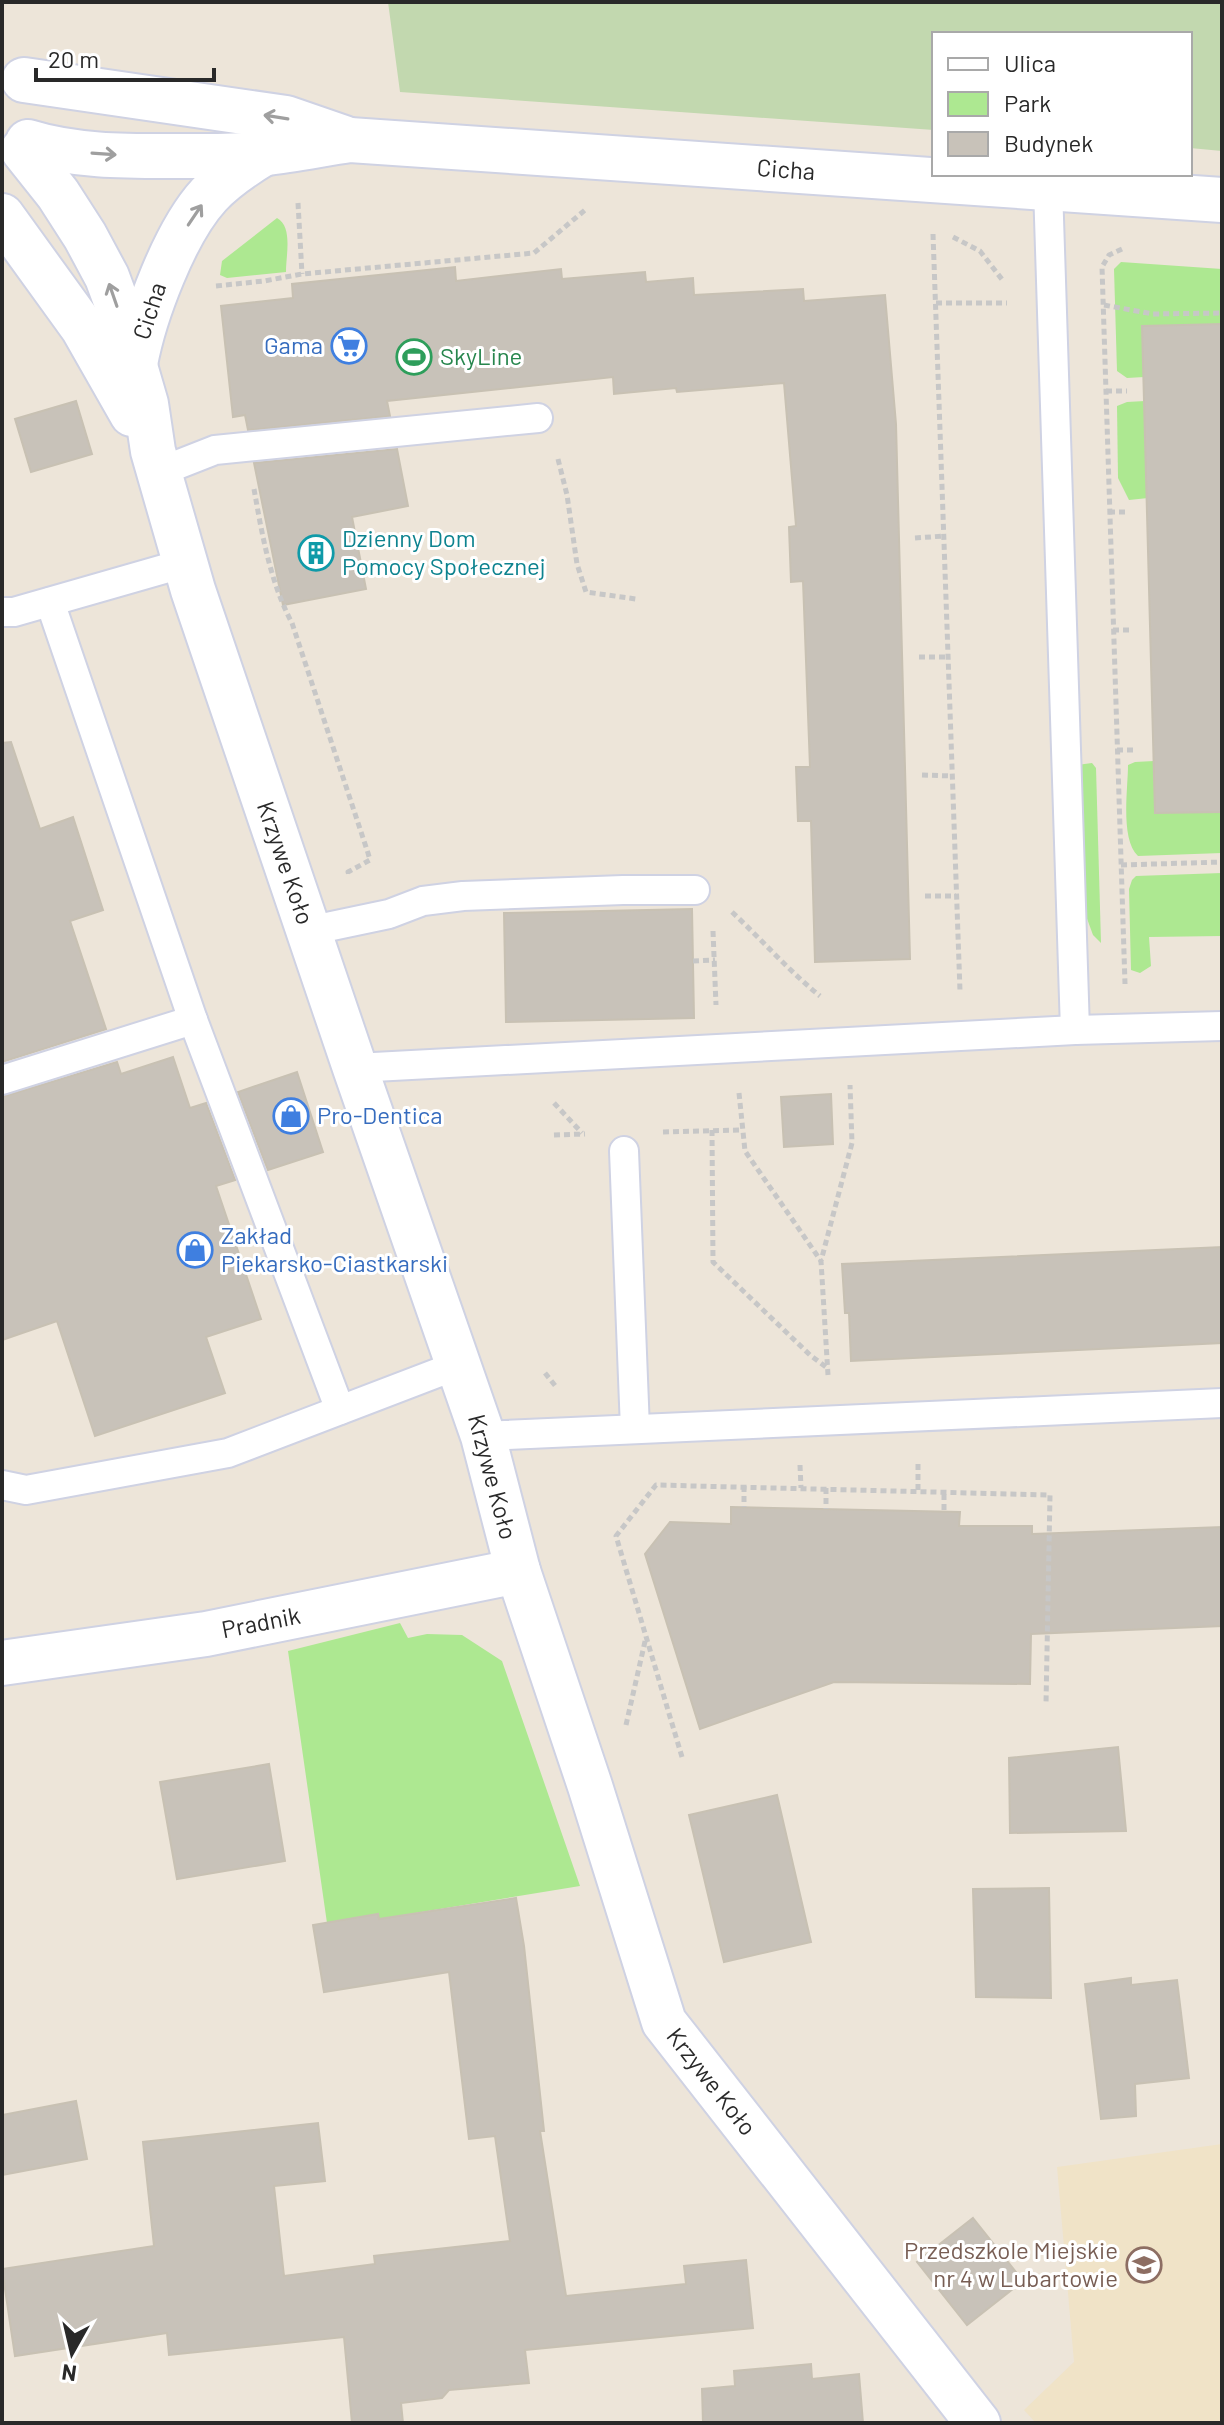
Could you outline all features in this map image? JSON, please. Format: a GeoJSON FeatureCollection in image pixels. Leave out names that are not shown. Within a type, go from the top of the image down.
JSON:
{"type":"FeatureCollection","features":[{"type":"Feature","properties":{"kind":"street","name":"Cicha"},"geometry":{"type":"LineString","coordinates":[[13,70],[286,118],[350,140]]}},
{"type":"Feature","properties":{"kind":"street"},"geometry":{"type":"LineString","coordinates":[[13,70],[34,111],[17,153]]}},
{"type":"Feature","properties":{"kind":"street","name":"Cicha"},"geometry":{"type":"LineString","coordinates":[[17,153],[51,149],[129,156],[263,154],[350,140],[1222,200]]}},
{"type":"Feature","properties":{"kind":"street","name":"Krzywe Koło"},"geometry":{"type":"LineString","coordinates":[[17,153],[58,194],[107,277],[146,404],[156,462],[185,563],[308,931],[483,1436],[518,1571],[664,2022],[978,2423]]}},
{"type":"Feature","properties":{"kind":"street","name":"Cicha"},"geometry":{"type":"LineString","coordinates":[[135,364],[144,324],[164,270],[187,226],[207,197],[234,172],[263,154]]}},
{"type":"Feature","properties":{"kind":"street","name":"Krzywe Koło"},"geometry":{"type":"LineString","coordinates":[[2,216],[83,328],[156,462]]}},
{"type":"Feature","properties":{"kind":"street","name":"Pradnik"},"geometry":{"type":"LineString","coordinates":[[2,1663],[206,1634],[518,1571]]}},
{"type":"Feature","properties":{"kind":"lane"},"geometry":{"type":"LineString","coordinates":[[1048,187],[1075,1030]]}},
{"type":"Feature","properties":{"kind":"lane"},"geometry":{"type":"LineString","coordinates":[[156,462],[215,450],[538,418]]}},
{"type":"Feature","properties":{"kind":"lane"},"geometry":{"type":"LineString","coordinates":[[2,612],[14,612],[185,563]]}},
{"type":"Feature","properties":{"kind":"lane"},"geometry":{"type":"LineString","coordinates":[[50,602],[193,1020],[340,1410]]}},
{"type":"Feature","properties":{"kind":"lane"},"geometry":{"type":"LineString","coordinates":[[308,931],[359,921],[423,901],[463,896],[703,898]]}},
{"type":"Feature","properties":{"kind":"lane"},"geometry":{"type":"LineString","coordinates":[[2,1080],[193,1020]]}},
{"type":"Feature","properties":{"kind":"lane"},"geometry":{"type":"LineString","coordinates":[[355,1068],[1075,1030],[1222,1026]]}},
{"type":"Feature","properties":{"kind":"lane"},"geometry":{"type":"LineString","coordinates":[[624,1151],[635,1429]]}},
{"type":"Feature","properties":{"kind":"lane"},"geometry":{"type":"LineString","coordinates":[[2,1485],[26,1490],[228,1453],[458,1365]]}},
{"type":"Feature","properties":{"kind":"lane"},"geometry":{"type":"LineString","coordinates":[[483,1436],[1222,1403]]}},
{"type":"Feature","properties":{"kind":"path"},"geometry":{"type":"LineString","coordinates":[[298,193],[302,274]]}},
{"type":"Feature","properties":{"kind":"path"},"geometry":{"type":"LineString","coordinates":[[205,283],[238,285],[302,274],[534,253],[588,208]]}},
{"type":"Feature","properties":{"kind":"path"},"geometry":{"type":"LineString","coordinates":[[919,233],[956,238],[980,251],[998,272],[1007,291],[1007,303],[936,303]]}},
{"type":"Feature","properties":{"kind":"path"},"geometry":{"type":"LineString","coordinates":[[934,234],[961,1036]]}},
{"type":"Feature","properties":{"kind":"path"},"geometry":{"type":"LineString","coordinates":[[1126,1029],[1102,267],[1104,260],[1113,252],[1130,248]]}},
{"type":"Feature","properties":{"kind":"path"},"geometry":{"type":"LineString","coordinates":[[1104,305],[1153,314],[1222,313]]}},
{"type":"Feature","properties":{"kind":"path"},"geometry":{"type":"LineString","coordinates":[[1106,391],[1127,391]]}},
{"type":"Feature","properties":{"kind":"path"},"geometry":{"type":"LineString","coordinates":[[538,418],[560,463],[577,564],[586,592],[636,599]]}},
{"type":"Feature","properties":{"kind":"path"},"geometry":{"type":"LineString","coordinates":[[248,448],[262,532],[282,605],[292,623],[370,860],[348,872],[359,921]]}},
{"type":"Feature","properties":{"kind":"path"},"geometry":{"type":"LineString","coordinates":[[1109,512],[1129,512]]}},
{"type":"Feature","properties":{"kind":"path"},"geometry":{"type":"LineString","coordinates":[[915,538],[944,536]]}},
{"type":"Feature","properties":{"kind":"path"},"geometry":{"type":"LineString","coordinates":[[1113,630],[1133,630]]}},
{"type":"Feature","properties":{"kind":"path"},"geometry":{"type":"LineString","coordinates":[[919,657],[948,657]]}},
{"type":"Feature","properties":{"kind":"path"},"geometry":{"type":"LineString","coordinates":[[1117,750],[1135,750]]}},
{"type":"Feature","properties":{"kind":"path"},"geometry":{"type":"LineString","coordinates":[[922,775],[952,776]]}},
{"type":"Feature","properties":{"kind":"path"},"geometry":{"type":"LineString","coordinates":[[1121,865],[1222,862]]}},
{"type":"Feature","properties":{"kind":"path"},"geometry":{"type":"LineString","coordinates":[[925,896],[956,896]]}},
{"type":"Feature","properties":{"kind":"path"},"geometry":{"type":"LineString","coordinates":[[703,898],[745,1151],[821,1261]]}},
{"type":"Feature","properties":{"kind":"path"},"geometry":{"type":"LineString","coordinates":[[703,898],[729,909],[759,936],[798,979],[832,1007],[863,1021],[852,1143],[821,1261],[830,1420]]}},
{"type":"Feature","properties":{"kind":"path"},"geometry":{"type":"LineString","coordinates":[[693,961],[715,960]]}},
{"type":"Feature","properties":{"kind":"path"},"geometry":{"type":"LineString","coordinates":[[743,1130],[712,1130],[713,1262],[827,1368]]}},
{"type":"Feature","properties":{"kind":"path"},"geometry":{"type":"LineString","coordinates":[[682,1757],[616,1536],[656,1485],[1050,1495],[1046,1704]]}},
{"type":"Feature","properties":{"kind":"path"},"geometry":{"type":"LineString","coordinates":[[744,1486],[744,1507]]}},
{"type":"Feature","properties":{"kind":"path"},"geometry":{"type":"LineString","coordinates":[[826,1488],[826,1509]]}},
{"type":"Feature","properties":{"kind":"path"},"geometry":{"type":"LineString","coordinates":[[944,1492],[944,1510]]}},
{"type":"Feature","properties":{"kind":"path"},"geometry":{"type":"LineString","coordinates":[[626,1726],[646,1635]]}},
{"type":"Feature","properties":{"kind":"shaded area","name":"Przedszkole Miejskie nr 4 w Lubartowie"},"geometry":{"type":"Polygon","coordinates":[[[1222,2144],[1222,2423],[1036,2423],[1024,2410],[1074,2362],[1057,2167],[1222,2144]]]}},
{"type":"Feature","properties":{"kind":"green space"},"geometry":{"type":"Polygon","coordinates":[[[388,2],[1222,2],[1222,151],[1192,148],[1192,32],[932,32],[932,130],[400,92],[388,2]]]}},
{"type":"Feature","properties":{"kind":"green space"},"geometry":{"type":"Polygon","coordinates":[[[277,218],[287,234],[286,272],[227,278],[220,275],[222,261],[277,218]]]}},
{"type":"Feature","properties":{"kind":"green space"},"geometry":{"type":"Polygon","coordinates":[[[1121,262],[1222,269],[1222,324],[1144,377],[1127,378],[1117,371],[1114,269],[1121,262]]]}},
{"type":"Feature","properties":{"kind":"green space"},"geometry":{"type":"Polygon","coordinates":[[[1145,401],[1148,498],[1129,500],[1118,478],[1117,406],[1145,401]]]}},
{"type":"Feature","properties":{"kind":"green space"},"geometry":{"type":"Polygon","coordinates":[[[1154,761],[1156,813],[1222,812],[1222,853],[1138,856],[1132,848],[1127,826],[1128,765],[1154,761]]]}},
{"type":"Feature","properties":{"kind":"green space"},"geometry":{"type":"Polygon","coordinates":[[[1092,763],[1096,768],[1101,943],[1093,935],[1082,905],[1077,765],[1092,763]]]}},
{"type":"Feature","properties":{"kind":"green space"},"geometry":{"type":"Polygon","coordinates":[[[1222,873],[1222,936],[1149,937],[1151,966],[1140,973],[1131,970],[1129,889],[1132,880],[1136,876],[1222,873]]]}},
{"type":"Feature","properties":{"kind":"green space"},"geometry":{"type":"Polygon","coordinates":[[[400,1623],[408,1638],[427,1634],[462,1635],[502,1661],[580,1886],[379,1919],[378,1914],[327,1923],[288,1651],[400,1623]]]}},
{"type":"Feature","properties":{"kind":"building"},"geometry":{"type":"Polygon","coordinates":[[[455,267],[456,281],[561,269],[562,279],[645,272],[646,282],[693,278],[694,295],[803,289],[804,301],[885,295],[896,424],[910,959],[815,962],[811,821],[798,821],[796,767],[810,767],[803,581],[791,582],[789,527],[796,526],[784,383],[614,394],[613,377],[387,401],[390,416],[248,430],[245,415],[233,417],[221,306],[293,298],[292,284],[455,267]]]}},
{"type":"Feature","properties":{"kind":"building"},"geometry":{"type":"Polygon","coordinates":[[[1222,324],[1222,812],[1155,813],[1142,326],[1222,324]]]}},
{"type":"Feature","properties":{"kind":"building"},"geometry":{"type":"Polygon","coordinates":[[[76,401],[92,454],[31,472],[15,419],[76,401]]]}},
{"type":"Feature","properties":{"kind":"building","name":"Dzienny Dom Pomocy Społecznej"},"geometry":{"type":"Polygon","coordinates":[[[397,449],[408,506],[352,517],[366,589],[283,605],[254,463],[397,449]]]}},
{"type":"Feature","properties":{"kind":"building"},"geometry":{"type":"Polygon","coordinates":[[[11,742],[40,829],[73,817],[103,910],[70,921],[106,1029],[2,1062],[2,743],[11,742]]]}},
{"type":"Feature","properties":{"kind":"building"},"geometry":{"type":"Polygon","coordinates":[[[692,909],[694,1018],[506,1022],[504,913],[692,909]]]}},
{"type":"Feature","properties":{"kind":"building"},"geometry":{"type":"Polygon","coordinates":[[[173,1057],[190,1108],[206,1103],[235,1180],[216,1186],[261,1319],[206,1337],[225,1393],[95,1436],[57,1321],[2,1340],[2,1097],[117,1062],[121,1074],[173,1057]]]}},
{"type":"Feature","properties":{"kind":"building"},"geometry":{"type":"Polygon","coordinates":[[[297,1072],[323,1152],[268,1170],[238,1092],[297,1072]]]}},
{"type":"Feature","properties":{"kind":"building"},"geometry":{"type":"Polygon","coordinates":[[[831,1094],[833,1144],[784,1147],[781,1097],[831,1094]]]}},
{"type":"Feature","properties":{"kind":"building"},"geometry":{"type":"Polygon","coordinates":[[[1222,1247],[1222,1343],[851,1361],[849,1313],[845,1313],[842,1264],[1222,1247]]]}},
{"type":"Feature","properties":{"kind":"building"},"geometry":{"type":"Polygon","coordinates":[[[731,1507],[960,1512],[959,1526],[1032,1526],[1032,1534],[1222,1527],[1222,1626],[1031,1634],[1030,1684],[834,1682],[700,1729],[645,1554],[670,1522],[731,1524],[731,1507]]]}},
{"type":"Feature","properties":{"kind":"building"},"geometry":{"type":"Polygon","coordinates":[[[1118,1747],[1126,1831],[1010,1833],[1009,1758],[1118,1747]]]}},
{"type":"Feature","properties":{"kind":"building"},"geometry":{"type":"Polygon","coordinates":[[[269,1764],[285,1861],[177,1879],[160,1782],[269,1764]]]}},
{"type":"Feature","properties":{"kind":"building"},"geometry":{"type":"Polygon","coordinates":[[[777,1795],[811,1942],[724,1962],[689,1815],[777,1795]]]}},
{"type":"Feature","properties":{"kind":"building"},"geometry":{"type":"Polygon","coordinates":[[[1049,1888],[1051,1998],[976,1997],[973,1889],[1049,1888]]]}},
{"type":"Feature","properties":{"kind":"building"},"geometry":{"type":"Polygon","coordinates":[[[516,1898],[544,2131],[540,2131],[566,2296],[686,2284],[684,2266],[746,2260],[753,2328],[525,2350],[529,2383],[449,2390],[442,2398],[401,2403],[403,2423],[352,2423],[344,2337],[169,2355],[167,2333],[15,2356],[2,2269],[154,2246],[143,2142],[318,2123],[325,2181],[274,2186],[284,2276],[375,2264],[374,2256],[510,2241],[495,2136],[469,2139],[449,1972],[324,1992],[313,1925],[378,1914],[379,1919],[516,1898]]]}},
{"type":"Feature","properties":{"kind":"building"},"geometry":{"type":"Polygon","coordinates":[[[1131,1978],[1131,1985],[1177,1980],[1189,2078],[1135,2084],[1136,2116],[1101,2119],[1085,1984],[1131,1978]]]}},
{"type":"Feature","properties":{"kind":"building"},"geometry":{"type":"Polygon","coordinates":[[[76,2101],[87,2159],[2,2175],[2,2115],[76,2101]]]}},
{"type":"Feature","properties":{"kind":"building"},"geometry":{"type":"Polygon","coordinates":[[[973,2218],[1023,2281],[967,2325],[917,2262],[973,2218]]]}},
{"type":"Feature","properties":{"kind":"building"},"geometry":{"type":"Polygon","coordinates":[[[811,2364],[812,2379],[859,2374],[863,2423],[703,2423],[702,2389],[735,2386],[734,2371],[811,2364]]]}},
{"type":"Feature","properties":{"kind":"place","name":"Gama"},"geometry":{"type":"Point","coordinates":[349,346]}},
{"type":"Feature","properties":{"kind":"place","name":"SkyLine"},"geometry":{"type":"Point","coordinates":[414,357]}},
{"type":"Feature","properties":{"kind":"place","name":"Dzienny Dom Pomocy Społecznej"},"geometry":{"type":"Point","coordinates":[316,553]}},
{"type":"Feature","properties":{"kind":"place","name":"Pro-Dentica"},"geometry":{"type":"Point","coordinates":[291,1116]}},
{"type":"Feature","properties":{"kind":"place","name":"Zakład Piekarsko-Ciastkarski"},"geometry":{"type":"Point","coordinates":[195,1250]}},
{"type":"Feature","properties":{"kind":"place","name":"Przedszkole Miejskie nr 4 w Lubartowie"},"geometry":{"type":"Point","coordinates":[1144,2265]}}]}
